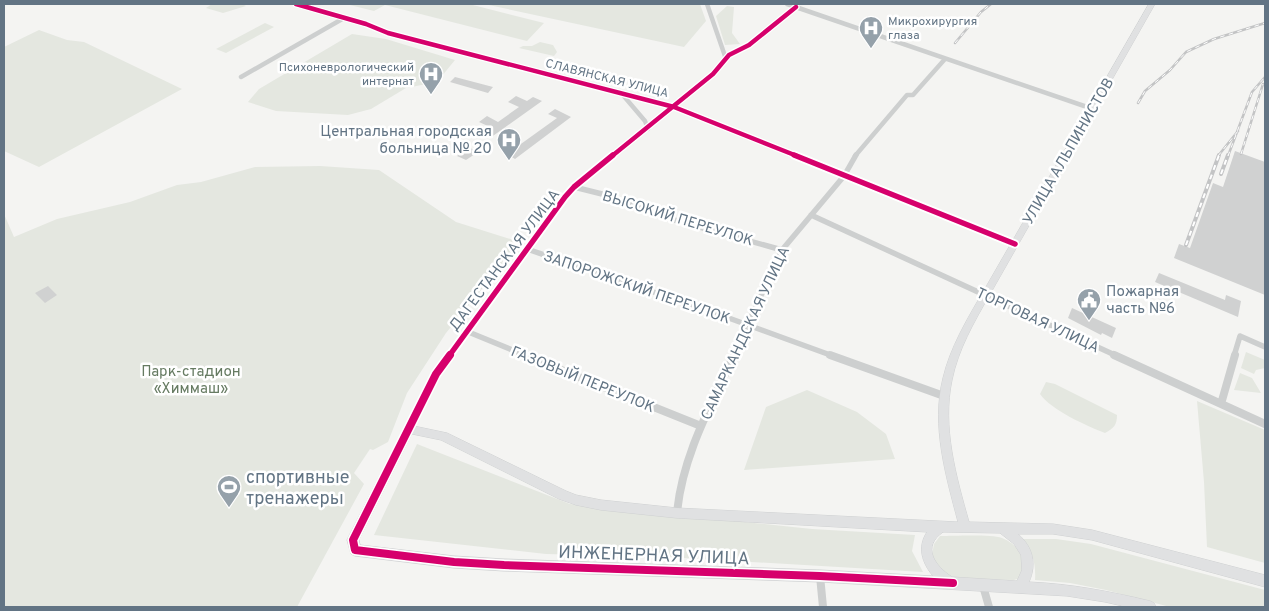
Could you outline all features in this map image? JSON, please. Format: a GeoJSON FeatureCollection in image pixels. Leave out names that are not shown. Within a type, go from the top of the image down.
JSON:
{"type":"FeatureCollection","features":[{"type":"Feature","properties":{"kind":"main road","name":"УЛИЦА АЛЬПИНИСТОВ"},"geometry":{"type":"LineString","coordinates":[[965,527],[950,465],[943,421],[944,396],[951,364],[1015,244],[1152,4]]}},
{"type":"Feature","properties":{"kind":"main road"},"geometry":{"type":"LineString","coordinates":[[409,429],[443,436],[576,500],[601,505],[676,513],[943,527],[1053,530],[1092,535],[1265,581]]}},
{"type":"Feature","properties":{"kind":"main road","name":"ДАГЕСТАНСКАЯ УЛИЦА"},"geometry":{"type":"LineString","coordinates":[[355,550],[353,540],[409,429]]}},
{"type":"Feature","properties":{"kind":"main road"},"geometry":{"type":"LineString","coordinates":[[943,527],[932,532],[928,538],[926,553],[935,572],[953,583]]}},
{"type":"Feature","properties":{"kind":"main road"},"geometry":{"type":"LineString","coordinates":[[1000,528],[1015,536],[1023,545],[1028,557],[1028,576],[1020,587]]}},
{"type":"Feature","properties":{"kind":"main road","name":"ИНЖЕНЕРНАЯ УЛИЦА"},"geometry":{"type":"LineString","coordinates":[[820,576],[1067,590],[1105,596],[1150,607]]}},
{"type":"Feature","properties":{"kind":"street","name":"СЛАВЯНСКАЯ УЛИЦА"},"geometry":{"type":"LineString","coordinates":[[296,4],[406,38],[674,107],[1015,244]]}},
{"type":"Feature","properties":{"kind":"street"},"geometry":{"type":"LineString","coordinates":[[707,4],[726,59]]}},
{"type":"Feature","properties":{"kind":"street"},"geometry":{"type":"LineString","coordinates":[[787,4],[1093,109]]}},
{"type":"Feature","properties":{"kind":"street","name":"ДАГЕСТАНСКАЯ УЛИЦА"},"geometry":{"type":"LineString","coordinates":[[409,429],[436,374],[574,187],[648,129],[718,70],[726,59],[749,45],[796,7]]}},
{"type":"Feature","properties":{"kind":"street"},"geometry":{"type":"LineString","coordinates":[[241,77],[344,18]]}},
{"type":"Feature","properties":{"kind":"street","name":"САМАРКАНДСКАЯ УЛИЦА"},"geometry":{"type":"LineString","coordinates":[[676,513],[679,488],[701,426],[782,250],[801,224],[844,176],[856,155],[898,104],[907,95],[913,95],[945,59]]}},
{"type":"Feature","properties":{"kind":"street","name":"СЛАВЯНСКАЯ УЛИЦА"},"geometry":{"type":"LineString","coordinates":[[620,92],[645,122],[648,129]]}},
{"type":"Feature","properties":{"kind":"street","name":"ВЫСОКИЙ ПЕРЕУЛОК"},"geometry":{"type":"LineString","coordinates":[[574,187],[602,194],[667,218],[782,250]]}},
{"type":"Feature","properties":{"kind":"street","name":"ТОРГОВАЯ УЛИЦА"},"geometry":{"type":"LineString","coordinates":[[811,215],[1265,424]]}},
{"type":"Feature","properties":{"kind":"street","name":"ЗАПОРОЖСКИЙ ПЕРЕУЛОК"},"geometry":{"type":"LineString","coordinates":[[527,249],[749,325],[944,396]]}},
{"type":"Feature","properties":{"kind":"street","name":"ГАЗОВЫЙ ПЕРЕУЛОК"},"geometry":{"type":"LineString","coordinates":[[466,331],[701,426]]}},
{"type":"Feature","properties":{"kind":"street"},"geometry":{"type":"LineString","coordinates":[[1221,404],[1240,336],[1265,346]]}},
{"type":"Feature","properties":{"kind":"street","name":"ИНЖЕНЕРНАЯ УЛИЦА"},"geometry":{"type":"LineString","coordinates":[[355,550],[444,561],[504,565],[820,576]]}},
{"type":"Feature","properties":{"kind":"street"},"geometry":{"type":"LineString","coordinates":[[820,576],[823,607]]}},
{"type":"Feature","properties":{"kind":"street"},"geometry":{"type":"LineString","coordinates":[[983,586],[989,607]]}},
{"type":"Feature","properties":{"kind":"green space"},"geometry":{"type":"Polygon","coordinates":[[[212,4],[242,4],[246,6],[223,13],[206,8],[212,4]]]}},
{"type":"Feature","properties":{"kind":"green space"},"geometry":{"type":"Polygon","coordinates":[[[346,4],[469,4],[544,23],[527,41],[385,5],[374,11],[346,4]]]}},
{"type":"Feature","properties":{"kind":"green space"},"geometry":{"type":"Polygon","coordinates":[[[484,4],[700,4],[706,21],[684,47],[484,4]]]}},
{"type":"Feature","properties":{"kind":"green space"},"geometry":{"type":"Polygon","coordinates":[[[727,6],[734,7],[732,33],[740,44],[725,45],[716,16],[727,6]]]}},
{"type":"Feature","properties":{"kind":"green space"},"geometry":{"type":"Polygon","coordinates":[[[265,23],[274,27],[226,53],[216,49],[265,23]]]}},
{"type":"Feature","properties":{"kind":"green space"},"geometry":{"type":"Polygon","coordinates":[[[39,30],[67,40],[84,42],[182,89],[39,167],[4,151],[4,47],[39,30]]]}},
{"type":"Feature","properties":{"kind":"green space"},"geometry":{"type":"Polygon","coordinates":[[[352,34],[386,39],[455,60],[437,82],[406,88],[371,109],[348,115],[276,111],[248,102],[259,89],[352,34]]]}},
{"type":"Feature","properties":{"kind":"green space"},"geometry":{"type":"Polygon","coordinates":[[[540,42],[553,45],[557,52],[554,56],[519,48],[532,46],[540,42]]]}},
{"type":"Feature","properties":{"kind":"green space","name":"Парк-стадион «Химмаш»"},"geometry":{"type":"Polygon","coordinates":[[[320,166],[379,170],[456,222],[520,242],[446,333],[407,393],[388,442],[373,450],[370,449],[354,473],[364,484],[297,607],[4,607],[4,214],[14,237],[57,219],[130,202],[177,185],[201,182],[255,167],[320,166]]]}},
{"type":"Feature","properties":{"kind":"green space"},"geometry":{"type":"Polygon","coordinates":[[[1246,352],[1265,360],[1265,368],[1256,370],[1254,374],[1241,368],[1246,352]]]}},
{"type":"Feature","properties":{"kind":"green space"},"geometry":{"type":"Polygon","coordinates":[[[1240,373],[1252,378],[1261,393],[1234,390],[1240,373]]]}},
{"type":"Feature","properties":{"kind":"green space"},"geometry":{"type":"Polygon","coordinates":[[[1046,382],[1055,384],[1117,415],[1114,426],[1105,433],[1061,412],[1040,394],[1046,382]]]}},
{"type":"Feature","properties":{"kind":"green space"},"geometry":{"type":"Polygon","coordinates":[[[807,390],[857,412],[886,434],[895,459],[744,470],[766,407],[807,390]]]}},
{"type":"Feature","properties":{"kind":"green space"},"geometry":{"type":"Polygon","coordinates":[[[1197,401],[1265,430],[1265,563],[1207,547],[1197,401]]]}},
{"type":"Feature","properties":{"kind":"green space"},"geometry":{"type":"Polygon","coordinates":[[[417,444],[570,504],[812,529],[915,535],[912,551],[923,572],[667,557],[546,554],[374,535],[417,444]]]}},
{"type":"Feature","properties":{"kind":"green space"},"geometry":{"type":"Polygon","coordinates":[[[940,536],[990,536],[1008,541],[1021,554],[1024,566],[1021,578],[1014,580],[951,579],[941,573],[932,555],[934,544],[940,536]]]}},
{"type":"Feature","properties":{"kind":"green space"},"geometry":{"type":"Polygon","coordinates":[[[1023,539],[1056,539],[1091,544],[1265,590],[1265,607],[1170,607],[1106,590],[1070,583],[1035,580],[1033,558],[1023,539]]]}},
{"type":"Feature","properties":{"kind":"building"},"geometry":{"type":"Polygon","coordinates":[[[455,77],[493,87],[488,93],[450,82],[455,77]]]}},
{"type":"Feature","properties":{"kind":"building"},"geometry":{"type":"Polygon","coordinates":[[[516,96],[527,101],[533,97],[542,101],[490,138],[482,133],[490,127],[479,122],[487,116],[498,122],[519,107],[508,102],[516,96]]]}},
{"type":"Feature","properties":{"kind":"building","name":"Центральная городская больница № 20"},"geometry":{"type":"Polygon","coordinates":[[[555,109],[571,117],[515,159],[507,154],[557,118],[548,114],[555,109]]]}},
{"type":"Feature","properties":{"kind":"building"},"geometry":{"type":"Polygon","coordinates":[[[468,147],[478,152],[466,160],[457,156],[468,147]]]}},
{"type":"Feature","properties":{"kind":"building"},"geometry":{"type":"Polygon","coordinates":[[[1235,151],[1265,162],[1265,295],[1174,258],[1179,244],[1190,248],[1213,183],[1223,187],[1235,151]]]}},
{"type":"Feature","properties":{"kind":"building"},"geometry":{"type":"Polygon","coordinates":[[[1159,273],[1225,300],[1226,295],[1241,301],[1238,317],[1155,282],[1159,273]]]}},
{"type":"Feature","properties":{"kind":"building"},"geometry":{"type":"Polygon","coordinates":[[[48,286],[57,295],[45,303],[35,293],[48,286]]]}},
{"type":"Feature","properties":{"kind":"building","name":"Пожарная часть №6"},"geometry":{"type":"Polygon","coordinates":[[[1072,308],[1116,328],[1112,338],[1102,333],[1101,335],[1068,318],[1072,308]]]}},
{"type":"Feature","properties":{"kind":"railway"},"geometry":{"type":"LineString","coordinates":[[955,43],[981,12],[991,4]]}},
{"type":"Feature","properties":{"kind":"railway"},"geometry":{"type":"LineString","coordinates":[[1138,103],[1145,91],[1170,70],[1186,52],[1214,39],[1265,23]]}},
{"type":"Feature","properties":{"kind":"railway"},"geometry":{"type":"LineString","coordinates":[[1237,132],[1252,92],[1265,77]]}},
{"type":"Feature","properties":{"kind":"railway"},"geometry":{"type":"LineString","coordinates":[[1241,154],[1263,84]]}},
{"type":"Feature","properties":{"kind":"railway"},"geometry":{"type":"LineString","coordinates":[[1218,156],[1237,132]]}},
{"type":"Feature","properties":{"kind":"railway"},"geometry":{"type":"LineString","coordinates":[[1228,156],[1237,132]]}},
{"type":"Feature","properties":{"kind":"railway"},"geometry":{"type":"LineString","coordinates":[[1186,245],[1219,155]]}},
{"type":"Feature","properties":{"kind":"railway"},"geometry":{"type":"LineString","coordinates":[[1221,174],[1228,155]]}},
{"type":"Feature","properties":{"kind":"cycle path"},"geometry":{"type":"LineString","coordinates":[[296,4],[366,24],[388,33],[674,107],[1015,244]]}},
{"type":"Feature","properties":{"kind":"cycle path"},"geometry":{"type":"LineString","coordinates":[[796,7],[749,45],[729,55],[713,74],[574,187],[565,197],[436,374],[353,540],[355,550],[454,562],[504,565],[820,576],[953,583]]}},
{"type":"Feature","properties":{"kind":"place","name":"Микрохирургия глаза"},"geometry":{"type":"Point","coordinates":[871,49]}},
{"type":"Feature","properties":{"kind":"place","name":"Психоневрологический интернат"},"geometry":{"type":"Point","coordinates":[431,95]}},
{"type":"Feature","properties":{"kind":"place","name":"Центральная городская больница № 20"},"geometry":{"type":"Point","coordinates":[509,161]}},
{"type":"Feature","properties":{"kind":"place","name":"Пожарная часть №6"},"geometry":{"type":"Point","coordinates":[1089,321]}},
{"type":"Feature","properties":{"kind":"place","name":"спортивные тренажеры"},"geometry":{"type":"Point","coordinates":[229,508]}}]}
